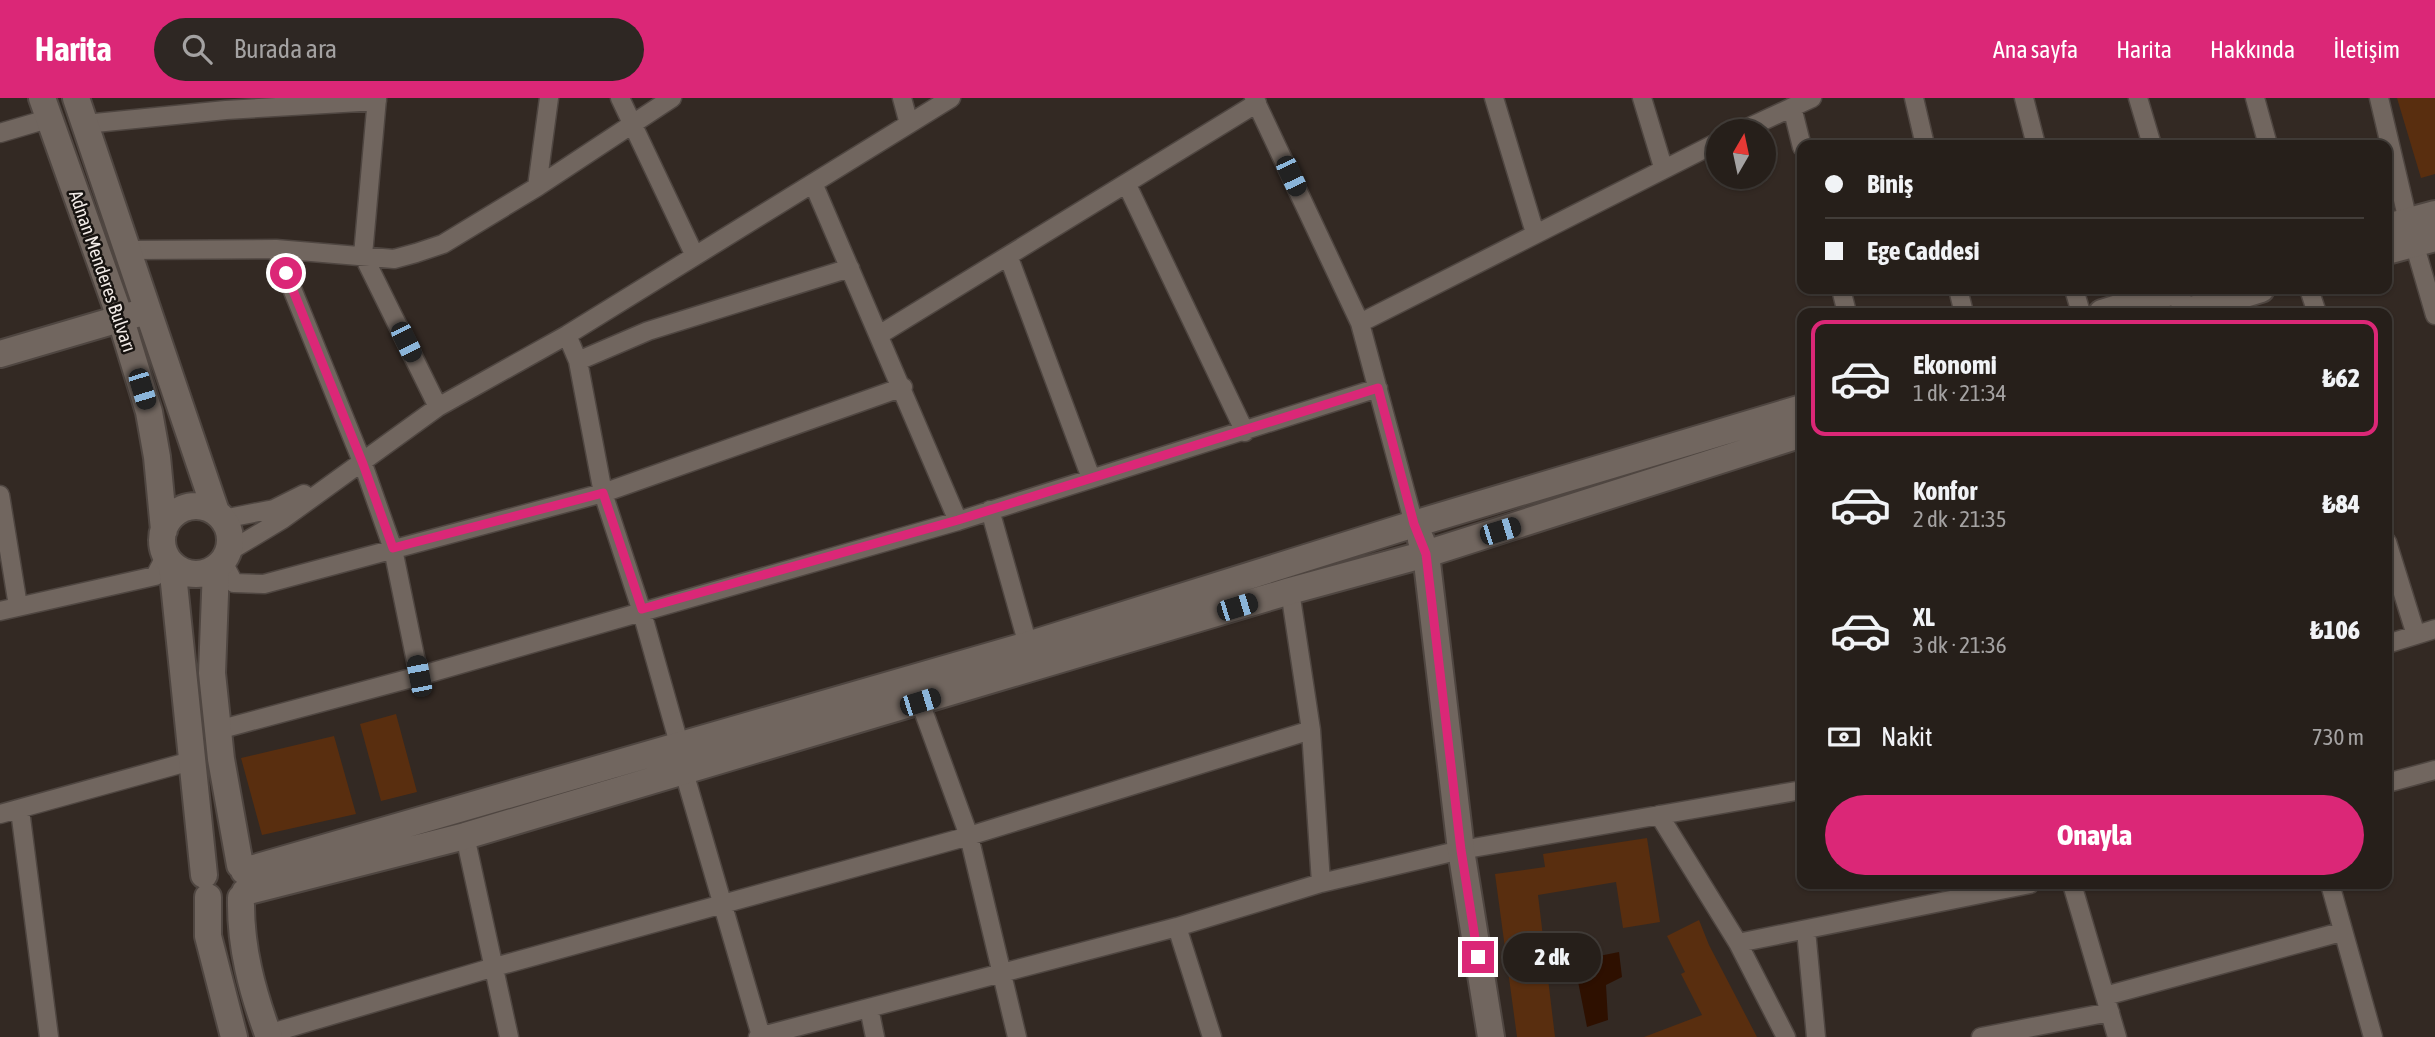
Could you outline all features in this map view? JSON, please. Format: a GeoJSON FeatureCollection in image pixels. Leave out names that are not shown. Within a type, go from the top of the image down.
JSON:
{"type":"FeatureCollection","features":[{"type":"Feature","properties":{"kind":"main road","name":"Adnan Menderes Bulvarı"},"geometry":{"type":"LineString","coordinates":[[76,98],[220,516]]}},
{"type":"Feature","properties":{"kind":"main road","name":"Adnan Menderes Bulvarı"},"geometry":{"type":"LineString","coordinates":[[47,108],[121,320],[149,412],[157,457],[206,886],[208,936],[234,1037]]}},
{"type":"Feature","properties":{"kind":"main road"},"geometry":{"type":"LineString","coordinates":[[2392,247],[2435,214]]}},
{"type":"Feature","properties":{"kind":"main road"},"geometry":{"type":"LineString","coordinates":[[2118,308],[2164,294]]}},
{"type":"Feature","properties":{"kind":"main road"},"geometry":{"type":"LineString","coordinates":[[2205,308],[2246,294]]}},
{"type":"Feature","properties":{"kind":"main road"},"geometry":{"type":"LineString","coordinates":[[0,354],[121,320],[150,309]]}},
{"type":"Feature","properties":{"kind":"main road"},"geometry":{"type":"LineString","coordinates":[[243,881],[465,836],[682,759],[1028,645],[1414,524],[1797,409]]}},
{"type":"Feature","properties":{"kind":"main road"},"geometry":{"type":"LineString","coordinates":[[243,881],[219,861],[206,886],[228,905],[243,881],[682,759],[920,702],[1290,591],[1426,554],[1797,436]]}},
{"type":"Feature","properties":{"kind":"main road"},"geometry":{"type":"LineString","coordinates":[[222,560],[198,574],[189,573],[167,550],[168,521],[185,508],[206,507],[220,516],[231,541],[222,560],[212,673],[218,730],[243,881],[240,929],[247,970],[268,1036]]}},
{"type":"Feature","properties":{"kind":"main road"},"geometry":{"type":"LineString","coordinates":[[1414,524],[1426,554],[1461,850],[1491,1037]]}},
{"type":"Feature","properties":{"kind":"street"},"geometry":{"type":"LineString","coordinates":[[537,187],[549,98]]}},
{"type":"Feature","properties":{"kind":"street"},"geometry":{"type":"LineString","coordinates":[[620,98],[695,256]]}},
{"type":"Feature","properties":{"kind":"street"},"geometry":{"type":"LineString","coordinates":[[129,250],[276,249],[363,254],[394,259],[443,244],[537,187],[672,98]]}},
{"type":"Feature","properties":{"kind":"street"},"geometry":{"type":"LineString","coordinates":[[902,98],[909,124]]}},
{"type":"Feature","properties":{"kind":"street"},"geometry":{"type":"LineString","coordinates":[[903,387],[603,493],[264,584],[234,583],[222,560],[363,464],[438,407],[566,335],[951,98]]}},
{"type":"Feature","properties":{"kind":"street"},"geometry":{"type":"LineString","coordinates":[[1494,98],[1535,233]]}},
{"type":"Feature","properties":{"kind":"street"},"geometry":{"type":"LineString","coordinates":[[1642,98],[1663,167]]}},
{"type":"Feature","properties":{"kind":"street"},"geometry":{"type":"LineString","coordinates":[[1766,119],[1812,98]]}},
{"type":"Feature","properties":{"kind":"street"},"geometry":{"type":"LineString","coordinates":[[1914,98],[1924,140]]}},
{"type":"Feature","properties":{"kind":"street"},"geometry":{"type":"LineString","coordinates":[[2024,98],[2035,140]]}},
{"type":"Feature","properties":{"kind":"street"},"geometry":{"type":"LineString","coordinates":[[2138,98],[2151,140]]}},
{"type":"Feature","properties":{"kind":"street"},"geometry":{"type":"LineString","coordinates":[[2255,98],[2267,140]]}},
{"type":"Feature","properties":{"kind":"street"},"geometry":{"type":"LineString","coordinates":[[2379,98],[2389,140]]}},
{"type":"Feature","properties":{"kind":"street"},"geometry":{"type":"LineString","coordinates":[[85,124],[227,104],[377,100],[363,254],[438,407]]}},
{"type":"Feature","properties":{"kind":"street"},"geometry":{"type":"LineString","coordinates":[[879,335],[1127,185],[1256,100],[1360,323],[1414,524]]}},
{"type":"Feature","properties":{"kind":"street"},"geometry":{"type":"LineString","coordinates":[[1792,107],[1800,140]]}},
{"type":"Feature","properties":{"kind":"street"},"geometry":{"type":"LineString","coordinates":[[0,133],[47,108]]}},
{"type":"Feature","properties":{"kind":"street"},"geometry":{"type":"LineString","coordinates":[[1360,323],[1706,147]]}},
{"type":"Feature","properties":{"kind":"street"},"geometry":{"type":"LineString","coordinates":[[2392,152],[2435,315]]}},
{"type":"Feature","properties":{"kind":"street"},"geometry":{"type":"LineString","coordinates":[[813,183],[958,520]]}},
{"type":"Feature","properties":{"kind":"street"},"geometry":{"type":"LineString","coordinates":[[1127,185],[1245,432]]}},
{"type":"Feature","properties":{"kind":"street"},"geometry":{"type":"LineString","coordinates":[[276,249],[363,464],[393,548],[419,676]]}},
{"type":"Feature","properties":{"kind":"street"},"geometry":{"type":"LineString","coordinates":[[1009,258],[1091,478]]}},
{"type":"Feature","properties":{"kind":"street"},"geometry":{"type":"LineString","coordinates":[[578,361],[648,331],[850,268]]}},
{"type":"Feature","properties":{"kind":"street"},"geometry":{"type":"LineString","coordinates":[[566,335],[578,361],[603,493],[642,609],[759,1037],[1177,928],[1321,883],[1461,850],[1797,791]]}},
{"type":"Feature","properties":{"kind":"street"},"geometry":{"type":"LineString","coordinates":[[218,730],[419,676],[642,609],[958,520],[1378,388]]}},
{"type":"Feature","properties":{"kind":"street"},"geometry":{"type":"LineString","coordinates":[[220,516],[274,509],[363,464]]}},
{"type":"Feature","properties":{"kind":"street"},"geometry":{"type":"LineString","coordinates":[[0,495],[18,606]]}},
{"type":"Feature","properties":{"kind":"street"},"geometry":{"type":"LineString","coordinates":[[990,510],[1028,645]]}},
{"type":"Feature","properties":{"kind":"street"},"geometry":{"type":"LineString","coordinates":[[0,611],[155,576],[167,550]]}},
{"type":"Feature","properties":{"kind":"street"},"geometry":{"type":"LineString","coordinates":[[2392,558],[2416,635]]}},
{"type":"Feature","properties":{"kind":"street"},"geometry":{"type":"LineString","coordinates":[[1290,591],[1311,730],[1321,883]]}},
{"type":"Feature","properties":{"kind":"street"},"geometry":{"type":"LineString","coordinates":[[2392,642],[2435,629]]}},
{"type":"Feature","properties":{"kind":"street"},"geometry":{"type":"LineString","coordinates":[[920,702],[969,836],[1017,1037]]}},
{"type":"Feature","properties":{"kind":"street"},"geometry":{"type":"LineString","coordinates":[[268,1036],[491,968],[969,836],[1311,730]]}},
{"type":"Feature","properties":{"kind":"street"},"geometry":{"type":"LineString","coordinates":[[0,814],[191,761]]}},
{"type":"Feature","properties":{"kind":"street"},"geometry":{"type":"LineString","coordinates":[[2392,782],[2435,770]]}},
{"type":"Feature","properties":{"kind":"street"},"geometry":{"type":"LineString","coordinates":[[20,810],[49,1037]]}},
{"type":"Feature","properties":{"kind":"street"},"geometry":{"type":"LineString","coordinates":[[1659,815],[1738,943],[1786,1037]]}},
{"type":"Feature","properties":{"kind":"street"},"geometry":{"type":"LineString","coordinates":[[465,836],[491,968],[509,1037]]}},
{"type":"Feature","properties":{"kind":"street"},"geometry":{"type":"LineString","coordinates":[[1738,943],[2007,889]]}},
{"type":"Feature","properties":{"kind":"street"},"geometry":{"type":"LineString","coordinates":[[2073,889],[2117,1037]]}},
{"type":"Feature","properties":{"kind":"street"},"geometry":{"type":"LineString","coordinates":[[2331,889],[2341,932],[2373,1037]]}},
{"type":"Feature","properties":{"kind":"street"},"geometry":{"type":"LineString","coordinates":[[1177,928],[1212,1037]]}},
{"type":"Feature","properties":{"kind":"street"},"geometry":{"type":"LineString","coordinates":[[1806,930],[1816,1037]]}},
{"type":"Feature","properties":{"kind":"street"},"geometry":{"type":"LineString","coordinates":[[1981,1037],[2107,1004],[2341,932]]}},
{"type":"Feature","properties":{"kind":"street"},"geometry":{"type":"LineString","coordinates":[[869,1008],[875,1037]]}},
{"type":"Feature","properties":{"kind":"shaded area"},"geometry":{"type":"Polygon","coordinates":[[[1619,952],[1622,977],[1606,985],[1608,1020],[1587,1027],[1574,961],[1619,952]]]}},
{"type":"Feature","properties":{"kind":"building"},"geometry":{"type":"Polygon","coordinates":[[[2397,98],[2435,98],[2435,174],[2421,178],[2397,98]]]}},
{"type":"Feature","properties":{"kind":"building"},"geometry":{"type":"Polygon","coordinates":[[[396,714],[417,792],[381,801],[360,724],[396,714]]]}},
{"type":"Feature","properties":{"kind":"building"},"geometry":{"type":"Polygon","coordinates":[[[334,736],[356,814],[262,835],[241,758],[334,736]]]}},
{"type":"Feature","properties":{"kind":"building"},"geometry":{"type":"Polygon","coordinates":[[[1647,838],[1660,922],[1623,928],[1616,882],[1538,895],[1555,1037],[1517,1037],[1495,874],[1545,867],[1543,854],[1647,838]]]}},
{"type":"Feature","properties":{"kind":"building"},"geometry":{"type":"Polygon","coordinates":[[[1699,920],[1709,945],[1757,1037],[1644,1037],[1702,1015],[1681,974],[1685,972],[1667,936],[1699,920]]]}},
{"type":"Feature","properties":{"kind":"route"},"geometry":{"type":"LineString","coordinates":[[286,273],[363,464],[393,548],[603,493],[642,609],[958,520],[1378,388],[1414,524],[1426,554],[1461,850],[1478,957]]}}]}
